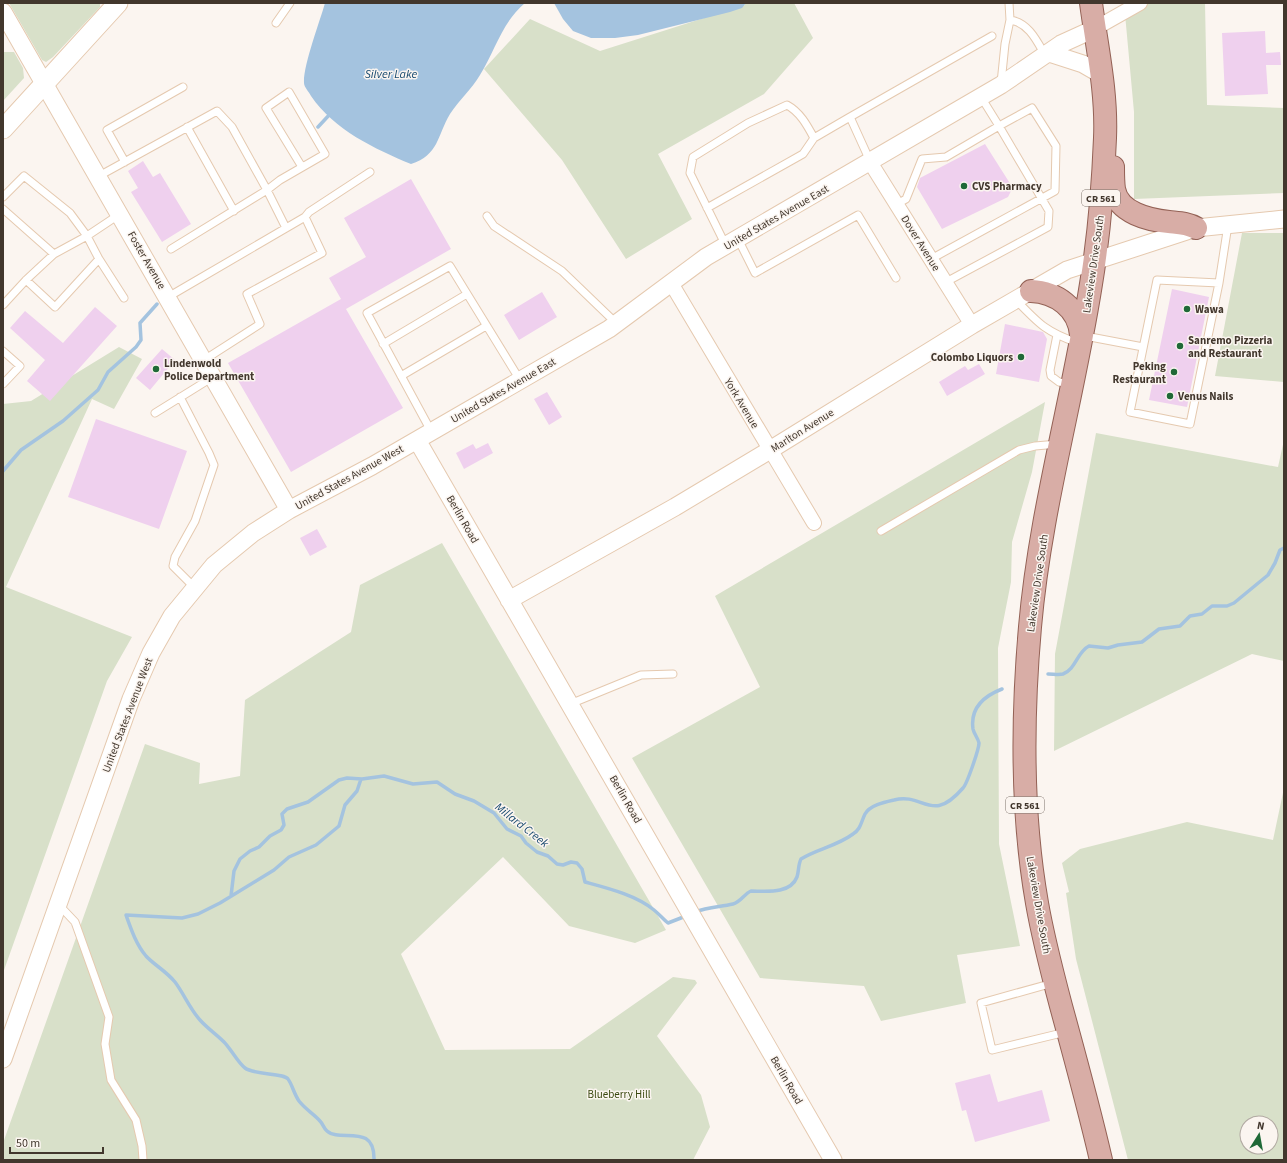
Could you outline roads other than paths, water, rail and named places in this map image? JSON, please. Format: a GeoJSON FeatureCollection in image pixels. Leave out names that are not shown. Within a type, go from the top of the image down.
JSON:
{"type":"FeatureCollection","features":[{"type":"Feature","properties":{"kind":"main road"},"geometry":{"type":"LineString","coordinates":[[3,129],[118,3]]}},
{"type":"Feature","properties":{"kind":"main road","name":"Lakeview Drive South"},"geometry":{"type":"LineString","coordinates":[[1091,3],[1102,75],[1106,135],[1100,222],[1081,339],[1039,555],[1030,624],[1025,698],[1024,786],[1027,830],[1037,903],[1055,983],[1102,1160]]}},
{"type":"Feature","properties":{"kind":"main road"},"geometry":{"type":"LineString","coordinates":[[1106,135],[1112,154],[1114,190],[1120,202],[1134,214],[1152,221],[1190,225],[1196,228]]}},
{"type":"Feature","properties":{"kind":"main road"},"geometry":{"type":"LineString","coordinates":[[1023,295],[1044,291],[1058,297],[1073,313],[1081,327],[1081,339]]}},
{"type":"Feature","properties":{"kind":"street","name":"United States Avenue East"},"geometry":{"type":"LineString","coordinates":[[424,436],[616,323],[706,257],[1001,85],[1061,44],[1094,29],[1140,3]]}},
{"type":"Feature","properties":{"kind":"street","name":"Foster Avenue"},"geometry":{"type":"LineString","coordinates":[[3,12],[99,176],[289,510]]}},
{"type":"Feature","properties":{"kind":"street"},"geometry":{"type":"LineString","coordinates":[[1047,54],[1083,64],[1102,75]]}},
{"type":"Feature","properties":{"kind":"street","name":"Dover Avenue"},"geometry":{"type":"LineString","coordinates":[[870,162],[972,325]]}},
{"type":"Feature","properties":{"kind":"street","name":"Marlton Avenue"},"geometry":{"type":"LineString","coordinates":[[509,600],[675,507],[972,325],[1067,270],[1196,228],[1284,219]]}},
{"type":"Feature","properties":{"kind":"street","name":"York Avenue"},"geometry":{"type":"LineString","coordinates":[[671,283],[814,523]]}},
{"type":"Feature","properties":{"kind":"street","name":"United States Avenue West"},"geometry":{"type":"LineString","coordinates":[[3,1059],[131,699],[151,653],[172,616],[194,587],[214,565],[253,533],[289,510],[424,436]]}},
{"type":"Feature","properties":{"kind":"street","name":"Berlin Road"},"geometry":{"type":"LineString","coordinates":[[424,436],[509,600],[833,1160]]}},
{"type":"Feature","properties":{"kind":"lane"},"geometry":{"type":"LineString","coordinates":[[276,23],[290,3]]}},
{"type":"Feature","properties":{"kind":"lane"},"geometry":{"type":"LineString","coordinates":[[1001,85],[1005,44],[1010,20],[1009,3]]}},
{"type":"Feature","properties":{"kind":"lane"},"geometry":{"type":"LineString","coordinates":[[1010,20],[1018,21],[1032,34],[1047,54]]}},
{"type":"Feature","properties":{"kind":"lane"},"geometry":{"type":"LineString","coordinates":[[707,208],[803,154],[814,138],[992,36]]}},
{"type":"Feature","properties":{"kind":"lane"},"geometry":{"type":"LineString","coordinates":[[125,162],[107,130],[183,87]]}},
{"type":"Feature","properties":{"kind":"lane"},"geometry":{"type":"LineString","coordinates":[[171,249],[268,190],[280,180],[325,154],[289,92],[266,108],[302,167]]}},
{"type":"Feature","properties":{"kind":"lane"},"geometry":{"type":"LineString","coordinates":[[946,282],[1048,227],[1049,211],[981,97]]}},
{"type":"Feature","properties":{"kind":"lane"},"geometry":{"type":"LineString","coordinates":[[814,138],[798,113],[787,105],[748,123],[693,157],[690,173],[707,208],[755,273],[858,215],[896,278]]}},
{"type":"Feature","properties":{"kind":"lane"},"geometry":{"type":"LineString","coordinates":[[897,204],[906,198],[922,159],[946,157],[1032,108],[1056,146],[1055,191],[931,259]]}},
{"type":"Feature","properties":{"kind":"lane"},"geometry":{"type":"LineString","coordinates":[[99,176],[217,111],[232,127],[268,190],[286,228]]}},
{"type":"Feature","properties":{"kind":"lane"},"geometry":{"type":"LineString","coordinates":[[850,117],[870,162]]}},
{"type":"Feature","properties":{"kind":"lane"},"geometry":{"type":"LineString","coordinates":[[187,127],[234,211]]}},
{"type":"Feature","properties":{"kind":"lane"},"geometry":{"type":"LineString","coordinates":[[168,297],[305,217],[309,212],[370,172]]}},
{"type":"Feature","properties":{"kind":"lane"},"geometry":{"type":"LineString","coordinates":[[3,197],[24,176],[70,213],[87,236],[98,259],[124,298]]}},
{"type":"Feature","properties":{"kind":"lane"},"geometry":{"type":"LineString","coordinates":[[3,209],[54,254]]}},
{"type":"Feature","properties":{"kind":"lane"},"geometry":{"type":"LineString","coordinates":[[3,305],[26,280],[54,254],[87,236],[120,214]]}},
{"type":"Feature","properties":{"kind":"lane"},"geometry":{"type":"LineString","coordinates":[[487,216],[494,226],[562,271],[616,323]]}},
{"type":"Feature","properties":{"kind":"lane"},"geometry":{"type":"LineString","coordinates":[[204,360],[260,324],[247,294],[322,254],[305,217]]}},
{"type":"Feature","properties":{"kind":"lane"},"geometry":{"type":"LineString","coordinates":[[1219,282],[1157,280],[1130,412],[1190,424],[1219,282],[1228,225]]}},
{"type":"Feature","properties":{"kind":"lane"},"geometry":{"type":"LineString","coordinates":[[26,280],[55,307],[98,259]]}},
{"type":"Feature","properties":{"kind":"lane"},"geometry":{"type":"LineString","coordinates":[[424,436],[401,376],[367,313],[450,266],[520,380]]}},
{"type":"Feature","properties":{"kind":"lane"},"geometry":{"type":"LineString","coordinates":[[384,344],[467,294]]}},
{"type":"Feature","properties":{"kind":"lane"},"geometry":{"type":"LineString","coordinates":[[1023,295],[1044,328],[1057,335],[1143,348]]}},
{"type":"Feature","properties":{"kind":"lane"},"geometry":{"type":"LineString","coordinates":[[401,376],[486,326]]}},
{"type":"Feature","properties":{"kind":"lane"},"geometry":{"type":"LineString","coordinates":[[1057,335],[1050,370],[1051,376],[1059,382],[1072,384]]}},
{"type":"Feature","properties":{"kind":"lane"},"geometry":{"type":"LineString","coordinates":[[3,350],[20,366],[3,384]]}},
{"type":"Feature","properties":{"kind":"lane"},"geometry":{"type":"LineString","coordinates":[[155,413],[213,377]]}},
{"type":"Feature","properties":{"kind":"lane"},"geometry":{"type":"LineString","coordinates":[[180,397],[209,452],[214,465],[195,521],[175,557],[173,566],[194,587]]}},
{"type":"Feature","properties":{"kind":"lane"},"geometry":{"type":"LineString","coordinates":[[881,531],[1019,450],[1035,446],[1060,444]]}},
{"type":"Feature","properties":{"kind":"lane"},"geometry":{"type":"LineString","coordinates":[[570,704],[641,675],[673,674]]}},
{"type":"Feature","properties":{"kind":"lane"},"geometry":{"type":"LineString","coordinates":[[58,903],[75,922],[109,1017],[105,1044],[111,1080],[136,1120],[142,1146],[143,1160]]}},
{"type":"Feature","properties":{"kind":"lane"},"geometry":{"type":"LineString","coordinates":[[1055,983],[981,1003],[992,1050],[1068,1032]]}},
{"type":"Feature","properties":{"kind":"water","name":"Silver Lake"},"geometry":{"type":"Polygon","coordinates":[[[325,3],[525,3],[510,19],[477,80],[450,114],[432,150],[420,160],[411,164],[383,152],[343,129],[320,108],[304,85],[306,66],[325,3]]]}},
{"type":"Feature","properties":{"kind":"water"},"geometry":{"type":"Polygon","coordinates":[[[554,3],[746,3],[742,8],[730,12],[638,35],[615,38],[591,38],[573,31],[563,19],[554,3]]]}},
{"type":"Feature","properties":{"kind":"waterway"},"geometry":{"type":"LineString","coordinates":[[318,127],[331,113]]}},
{"type":"Feature","properties":{"kind":"waterway"},"geometry":{"type":"LineString","coordinates":[[3,471],[21,450],[63,421],[98,390],[108,372],[136,347],[141,340],[140,323],[157,304]]}},
{"type":"Feature","properties":{"kind":"waterway","name":"Millard Creek"},"geometry":{"type":"LineString","coordinates":[[1048,674],[1063,674],[1067,672],[1074,665],[1082,652],[1089,646],[1108,648],[1118,645],[1142,642],[1159,629],[1180,626],[1190,616],[1202,614],[1212,606],[1227,606],[1234,603],[1268,575],[1280,550],[1284,548]]}},
{"type":"Feature","properties":{"kind":"waterway","name":"Millard Creek"},"geometry":{"type":"LineString","coordinates":[[695,912],[736,903],[751,891],[776,891],[789,887],[794,883],[797,877],[801,859],[840,842],[856,832],[867,811],[878,804],[904,799],[935,806],[952,799],[965,785],[977,752],[979,743],[973,729],[976,709],[989,695],[1002,689]]}},
{"type":"Feature","properties":{"kind":"waterway","name":"Millard Creek"},"geometry":{"type":"LineString","coordinates":[[231,896],[234,871],[240,859],[250,851],[259,847],[270,836],[281,830],[284,825],[282,814],[287,809],[308,802],[339,780],[347,778],[362,779],[384,776],[413,784],[437,782],[455,794],[474,801],[494,813],[507,829],[521,836],[526,843],[537,852],[548,856],[557,864],[563,865],[571,862],[577,863],[582,869],[585,882],[639,900],[654,910],[668,923],[686,916]]}},
{"type":"Feature","properties":{"kind":"waterway"},"geometry":{"type":"LineString","coordinates":[[361,779],[357,791],[345,805],[339,826],[316,845],[289,857],[274,870],[220,903],[198,914],[182,918],[126,915],[142,951],[175,982],[196,1016],[224,1042],[242,1066],[255,1072],[281,1076],[288,1079],[299,1101],[320,1121],[326,1130],[333,1134],[363,1137],[369,1141],[373,1148],[374,1160]]}},
{"type":"Feature","properties":{"kind":"place","name":"CVS Pharmacy"},"geometry":{"type":"Point","coordinates":[964,186]}},
{"type":"Feature","properties":{"kind":"place","name":"Wawa"},"geometry":{"type":"Point","coordinates":[1187,309]}},
{"type":"Feature","properties":{"kind":"place","name":"Sanremo Pizzeria and Restaurant"},"geometry":{"type":"Point","coordinates":[1180,346]}},
{"type":"Feature","properties":{"kind":"place","name":"Colombo Liquors"},"geometry":{"type":"Point","coordinates":[1021,357]}},
{"type":"Feature","properties":{"kind":"place","name":"Lindenwold Police Department"},"geometry":{"type":"Point","coordinates":[156,369]}},
{"type":"Feature","properties":{"kind":"place","name":"Peking Restaurant"},"geometry":{"type":"Point","coordinates":[1174,372]}},
{"type":"Feature","properties":{"kind":"place","name":"Venus Nails"},"geometry":{"type":"Point","coordinates":[1170,396]}},
{"type":"Feature","properties":{"kind":"park label","name":"Blueberry Hill"},"geometry":{"type":"Point","coordinates":[619,1094]}}]}
